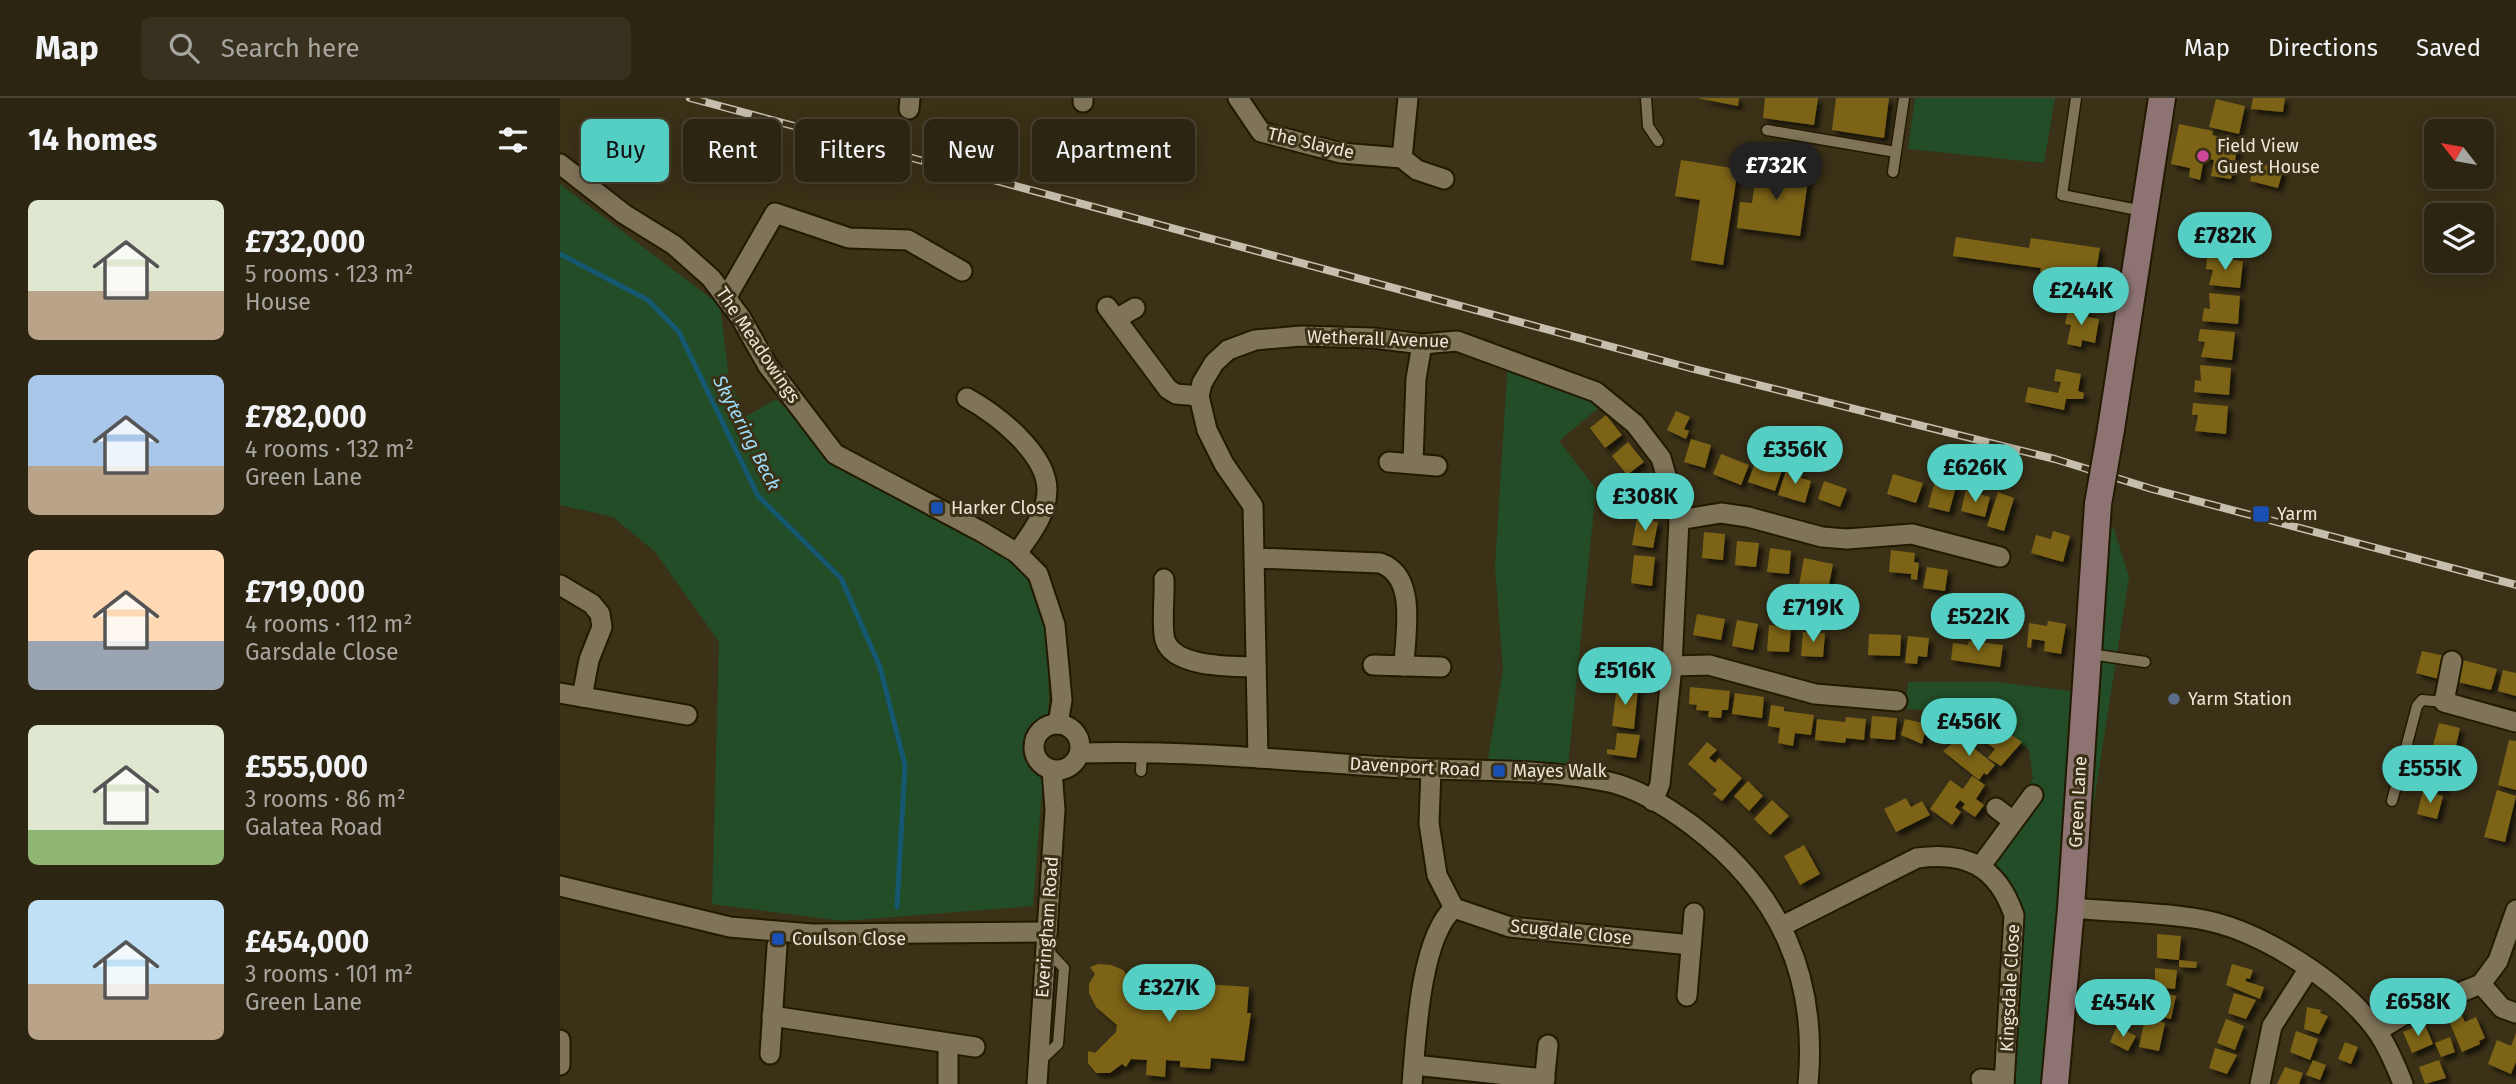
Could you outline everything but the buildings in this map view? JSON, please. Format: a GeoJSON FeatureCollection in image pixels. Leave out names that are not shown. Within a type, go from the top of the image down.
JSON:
{"type":"FeatureCollection","features":[{"type":"Feature","properties":{"kind":"main road"},"geometry":{"type":"LineString","coordinates":[[2145,212],[2162,98]]}},
{"type":"Feature","properties":{"kind":"main road","name":"Green Lane"},"geometry":{"type":"LineString","coordinates":[[2055,1084],[2071,908],[2096,512],[2145,212]]}},
{"type":"Feature","properties":{"kind":"street","name":"The Slayde"},"geometry":{"type":"LineString","coordinates":[[1238,98],[1261,132],[1341,153],[1402,158],[1417,170],[1444,179]]}},
{"type":"Feature","properties":{"kind":"street"},"geometry":{"type":"LineString","coordinates":[[1402,158],[1408,98]]}},
{"type":"Feature","properties":{"kind":"street","name":"The Meadowings"},"geometry":{"type":"LineString","coordinates":[[560,164],[624,214],[674,246],[712,278],[768,366],[835,454],[1017,553],[1038,574],[1055,625],[1062,700],[1058,724]]}},
{"type":"Feature","properties":{"kind":"street"},"geometry":{"type":"LineString","coordinates":[[726,298],[775,213],[849,238],[908,240],[962,271]]}},
{"type":"Feature","properties":{"kind":"street"},"geometry":{"type":"LineString","coordinates":[[1135,308],[1112,313],[1168,390],[1176,394],[1199,396],[1207,430],[1224,464],[1253,506],[1254,667],[1258,758]]}},
{"type":"Feature","properties":{"kind":"street","name":"Wetherall Avenue"},"geometry":{"type":"LineString","coordinates":[[1199,396],[1202,383],[1214,363],[1228,350],[1255,340],[1313,337],[1422,344],[1457,341],[1570,380],[1608,400],[1635,424],[1661,458],[1679,520],[1672,666],[1660,784],[1653,801]]}},
{"type":"Feature","properties":{"kind":"street"},"geometry":{"type":"LineString","coordinates":[[1413,463],[1416,379],[1422,344]]}},
{"type":"Feature","properties":{"kind":"street"},"geometry":{"type":"LineString","coordinates":[[967,398],[1011,427],[1043,471],[1047,490],[1038,523],[1017,553]]}},
{"type":"Feature","properties":{"kind":"street"},"geometry":{"type":"LineString","coordinates":[[1014,459],[1019,439]]}},
{"type":"Feature","properties":{"kind":"street"},"geometry":{"type":"LineString","coordinates":[[1389,462],[1437,466]]}},
{"type":"Feature","properties":{"kind":"street"},"geometry":{"type":"LineString","coordinates":[[1679,520],[1721,513],[1748,517],[1822,537],[1847,539],[1912,534],[1958,556],[2000,557]]}},
{"type":"Feature","properties":{"kind":"street"},"geometry":{"type":"LineString","coordinates":[[1255,558],[1380,563],[1393,568],[1401,578],[1405,595],[1404,666]]}},
{"type":"Feature","properties":{"kind":"street"},"geometry":{"type":"LineString","coordinates":[[1164,579],[1165,640],[1171,648],[1203,666],[1254,667]]}},
{"type":"Feature","properties":{"kind":"street"},"geometry":{"type":"LineString","coordinates":[[560,585],[592,604],[600,614],[602,627],[589,660],[582,697]]}},
{"type":"Feature","properties":{"kind":"street"},"geometry":{"type":"LineString","coordinates":[[2452,661],[2444,702],[2516,722]]}},
{"type":"Feature","properties":{"kind":"street"},"geometry":{"type":"LineString","coordinates":[[1373,665],[1441,667]]}},
{"type":"Feature","properties":{"kind":"street"},"geometry":{"type":"LineString","coordinates":[[1672,666],[1709,665],[1815,694],[1897,701]]}},
{"type":"Feature","properties":{"kind":"street"},"geometry":{"type":"LineString","coordinates":[[560,693],[675,719]]}},
{"type":"Feature","properties":{"kind":"street"},"geometry":{"type":"LineString","coordinates":[[1058,724],[1075,732],[1080,753],[1069,767],[1052,770],[1037,759],[1034,748],[1040,731],[1058,724]]}},
{"type":"Feature","properties":{"kind":"street","name":"Davenport Road"},"geometry":{"type":"LineString","coordinates":[[1080,753],[1142,751],[1567,776],[1612,782],[1679,815],[1714,842],[1744,871],[1782,926],[1801,974],[1811,1046],[1808,1084]]}},
{"type":"Feature","properties":{"kind":"street","name":"Everingham Road"},"geometry":{"type":"LineString","coordinates":[[1037,1084],[1055,810],[1052,770]]}},
{"type":"Feature","properties":{"kind":"street"},"geometry":{"type":"LineString","coordinates":[[1431,770],[1429,823],[1437,875],[1454,908],[1439,926],[1428,957],[1413,1074],[1544,1081],[1548,1045]]}},
{"type":"Feature","properties":{"kind":"street"},"geometry":{"type":"LineString","coordinates":[[1980,867],[2033,795]]}},
{"type":"Feature","properties":{"kind":"street"},"geometry":{"type":"LineString","coordinates":[[1996,808],[2013,821]]}},
{"type":"Feature","properties":{"kind":"street","name":"Kingsdale Close"},"geometry":{"type":"LineString","coordinates":[[1782,926],[1917,858],[1941,855],[1964,858],[1997,880],[2007,895],[2014,915],[2004,1082],[1981,1079]]}},
{"type":"Feature","properties":{"kind":"street"},"geometry":{"type":"LineString","coordinates":[[560,886],[730,927],[812,934],[1046,940]]}},
{"type":"Feature","properties":{"kind":"street","name":"Scugdale Close"},"geometry":{"type":"LineString","coordinates":[[1454,908],[1510,927],[1691,945]]}},
{"type":"Feature","properties":{"kind":"street"},"geometry":{"type":"LineString","coordinates":[[2071,908],[2202,919],[2266,942],[2348,1001],[2377,1031],[2403,1084]]}},
{"type":"Feature","properties":{"kind":"street"},"geometry":{"type":"LineString","coordinates":[[2377,1031],[2404,1015],[2481,984],[2498,961],[2516,910]]}},
{"type":"Feature","properties":{"kind":"street"},"geometry":{"type":"LineString","coordinates":[[1687,996],[1694,913]]}},
{"type":"Feature","properties":{"kind":"street"},"geometry":{"type":"LineString","coordinates":[[769,1054],[777,946]]}},
{"type":"Feature","properties":{"kind":"street"},"geometry":{"type":"LineString","coordinates":[[2260,1084],[2272,1026],[2308,970]]}},
{"type":"Feature","properties":{"kind":"street"},"geometry":{"type":"LineString","coordinates":[[2481,984],[2502,1008],[2516,1013]]}},
{"type":"Feature","properties":{"kind":"street"},"geometry":{"type":"LineString","coordinates":[[772,1016],[975,1047]]}},
{"type":"Feature","properties":{"kind":"street"},"geometry":{"type":"LineString","coordinates":[[560,1041],[560,1065]]}},
{"type":"Feature","properties":{"kind":"street"},"geometry":{"type":"LineString","coordinates":[[948,1045],[948,1084]]}},
{"type":"Feature","properties":{"kind":"lane"},"geometry":{"type":"LineString","coordinates":[[1646,98],[1648,126],[1658,141]]}},
{"type":"Feature","properties":{"kind":"lane"},"geometry":{"type":"LineString","coordinates":[[1893,172],[1904,98]]}},
{"type":"Feature","properties":{"kind":"lane"},"geometry":{"type":"LineString","coordinates":[[2076,98],[2062,195],[2145,212]]}},
{"type":"Feature","properties":{"kind":"lane"},"geometry":{"type":"LineString","coordinates":[[1767,130],[1896,152]]}},
{"type":"Feature","properties":{"kind":"lane"},"geometry":{"type":"LineString","coordinates":[[2088,654],[2145,662]]}},
{"type":"Feature","properties":{"kind":"lane"},"geometry":{"type":"LineString","coordinates":[[2392,801],[2417,706],[2423,700],[2444,702]]}},
{"type":"Feature","properties":{"kind":"lane"},"geometry":{"type":"LineString","coordinates":[[1141,771],[1142,751]]}},
{"type":"Feature","properties":{"kind":"green space"},"geometry":{"type":"Polygon","coordinates":[[[1915,98],[2055,98],[2044,163],[1908,149],[1915,98]]]}},
{"type":"Feature","properties":{"kind":"green space"},"geometry":{"type":"Polygon","coordinates":[[[560,184],[720,305],[729,378],[745,417],[776,399],[828,446],[1000,551],[1028,580],[1047,631],[1049,699],[1033,906],[843,921],[712,904],[719,642],[655,552],[613,517],[560,505],[560,184]]]}},
{"type":"Feature","properties":{"kind":"green space"},"geometry":{"type":"Polygon","coordinates":[[[1508,359],[1608,400],[1559,441],[1596,489],[1567,776],[1486,770],[1503,670],[1495,566],[1508,359]]]}},
{"type":"Feature","properties":{"kind":"green space"},"geometry":{"type":"Polygon","coordinates":[[[2088,512],[2114,529],[2129,577],[2050,1084],[1999,1084],[2009,927],[1988,864],[2033,778],[2029,750],[1980,714],[1906,709],[1908,682],[1998,682],[2071,691],[2088,512]]]}},
{"type":"Feature","properties":{"kind":"waterway","name":"Skytering Beck"},"geometry":{"type":"LineString","coordinates":[[560,254],[648,300],[679,332],[758,496],[841,578],[880,667],[905,765],[897,907]]}},
{"type":"Feature","properties":{"kind":"railway"},"geometry":{"type":"LineString","coordinates":[[690,98],[1690,368],[2055,459],[2152,489],[2516,585]]}},
{"type":"Feature","properties":{"kind":"place","name":"Field View Guest House"},"geometry":{"type":"Point","coordinates":[2203,156]}},
{"type":"Feature","properties":{"kind":"place","name":"Harker Close"},"geometry":{"type":"Point","coordinates":[937,508]}},
{"type":"Feature","properties":{"kind":"place","name":"Yarm"},"geometry":{"type":"Point","coordinates":[2261,514]}},
{"type":"Feature","properties":{"kind":"place","name":"Yarm Station"},"geometry":{"type":"Point","coordinates":[2174,699]}},
{"type":"Feature","properties":{"kind":"place","name":"Mayes Walk"},"geometry":{"type":"Point","coordinates":[1499,771]}},
{"type":"Feature","properties":{"kind":"place","name":"Coulson Close"},"geometry":{"type":"Point","coordinates":[778,939]}}]}
